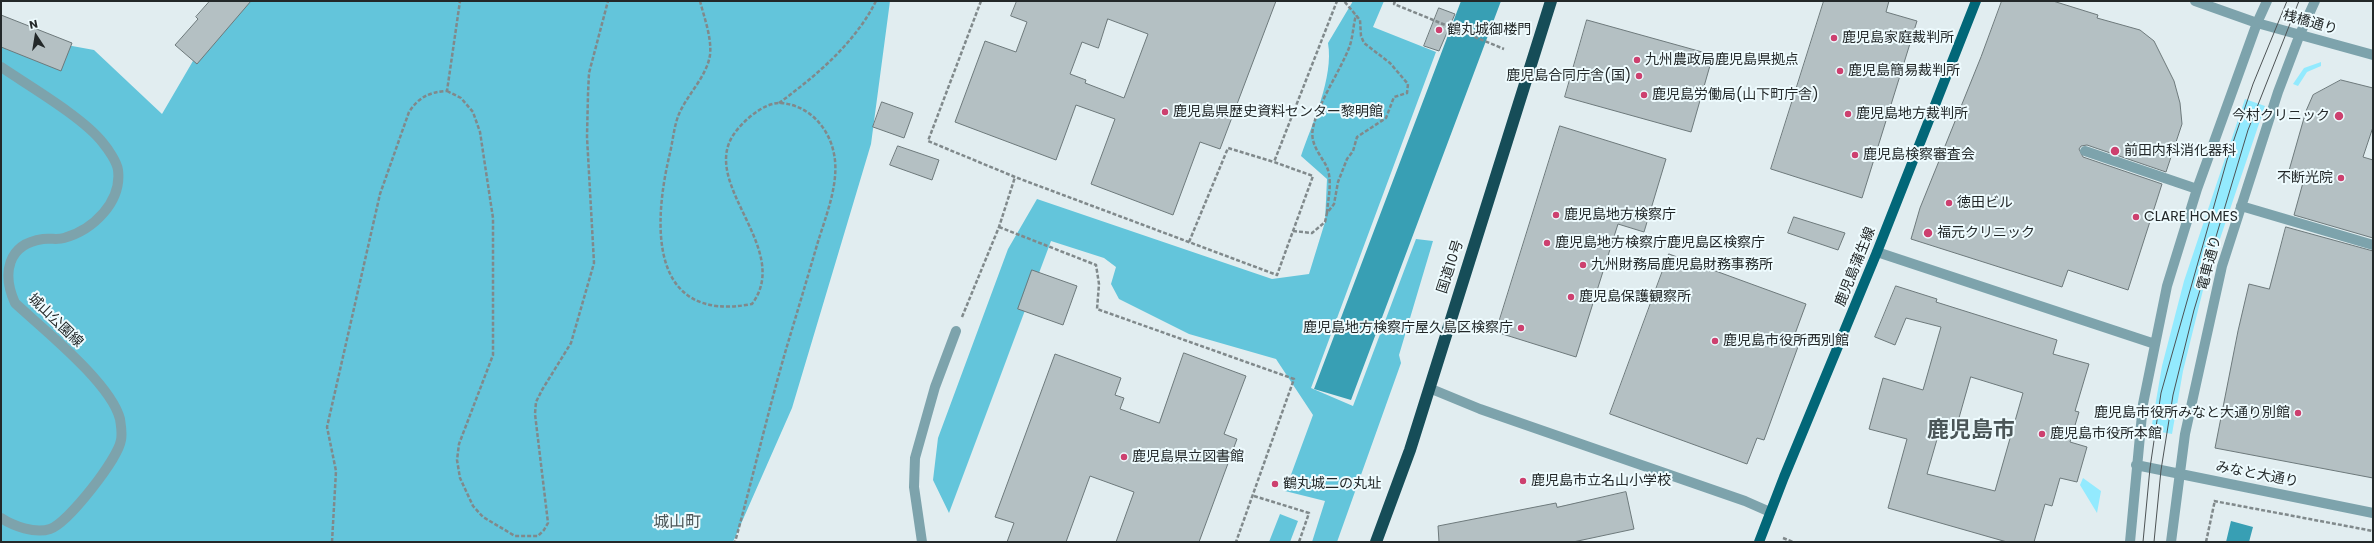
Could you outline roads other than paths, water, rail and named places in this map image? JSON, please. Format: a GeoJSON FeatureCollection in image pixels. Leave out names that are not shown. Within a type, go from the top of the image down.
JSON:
{"type":"FeatureCollection","features":[{"type":"Feature","properties":{"kind":"highway","name":"国道10号"},"geometry":{"type":"LineString","coordinates":[[1376,542],[1410,450],[1551,1]]}},
{"type":"Feature","properties":{"kind":"main road","name":"鹿児島蒲生線"},"geometry":{"type":"LineString","coordinates":[[1759,542],[1877,252],[1976,1]]}},
{"type":"Feature","properties":{"kind":"street","name":"桟橋通り"},"geometry":{"type":"LineString","coordinates":[[2195,1],[2257,23],[2373,55]]}},
{"type":"Feature","properties":{"kind":"street"},"geometry":{"type":"LineString","coordinates":[[2130,542],[2136,465],[2143,404],[2167,286],[2197,189],[2257,23],[2268,1]]}},
{"type":"Feature","properties":{"kind":"street","name":"電車通り"},"geometry":{"type":"LineString","coordinates":[[2171,542],[2184,434],[2222,266],[2300,34],[2315,1]]}},
{"type":"Feature","properties":{"kind":"street","name":"城山公園線"},"geometry":{"type":"LineString","coordinates":[[1,67],[83,125],[103,143],[118,168],[118,187],[111,204],[90,225],[64,239],[43,239],[24,245],[12,257],[8,288],[15,303],[109,396],[120,419],[122,440],[113,461],[67,518],[50,529],[25,529],[1,518]]}},
{"type":"Feature","properties":{"kind":"street"},"geometry":{"type":"LineString","coordinates":[[2085,151],[2197,189]]}},
{"type":"Feature","properties":{"kind":"street"},"geometry":{"type":"LineString","coordinates":[[2241,206],[2373,245]]}},
{"type":"Feature","properties":{"kind":"street"},"geometry":{"type":"LineString","coordinates":[[1877,252],[2156,344]]}},
{"type":"Feature","properties":{"kind":"street"},"geometry":{"type":"LineString","coordinates":[[922,542],[914,487],[915,458],[935,387],[956,331]]}},
{"type":"Feature","properties":{"kind":"street"},"geometry":{"type":"LineString","coordinates":[[1429,388],[1480,409],[1745,501],[1770,512]]}},
{"type":"Feature","properties":{"kind":"street","name":"みなと大通り"},"geometry":{"type":"LineString","coordinates":[[2136,465],[2373,513]]}},
{"type":"Feature","properties":{"kind":"tram line"},"geometry":{"type":"LineString","coordinates":[[2143,542],[2150,468],[2161,393],[2227,160],[2253,84],[2287,1]]}},
{"type":"Feature","properties":{"kind":"tram line"},"geometry":{"type":"LineString","coordinates":[[2154,542],[2161,470],[2173,395],[2194,310],[2248,130],[2299,1]]}},
{"type":"Feature","properties":{"kind":"place","name":"鶴丸城御楼門"},"geometry":{"type":"Point","coordinates":[1439,30]}},
{"type":"Feature","properties":{"kind":"place","name":"鹿児島家庭裁判所"},"geometry":{"type":"Point","coordinates":[1834,38]}},
{"type":"Feature","properties":{"kind":"place","name":"九州農政局鹿児島県拠点"},"geometry":{"type":"Point","coordinates":[1637,60]}},
{"type":"Feature","properties":{"kind":"place","name":"鹿児島簡易裁判所"},"geometry":{"type":"Point","coordinates":[1840,71]}},
{"type":"Feature","properties":{"kind":"place","name":"鹿児島合同庁舎(国)"},"geometry":{"type":"Point","coordinates":[1639,76]}},
{"type":"Feature","properties":{"kind":"place","name":"鹿児島労働局(山下町庁舎)"},"geometry":{"type":"Point","coordinates":[1644,95]}},
{"type":"Feature","properties":{"kind":"place","name":"鹿児島県歴史資料センター黎明館"},"geometry":{"type":"Point","coordinates":[1165,112]}},
{"type":"Feature","properties":{"kind":"place","name":"鹿児島地方裁判所"},"geometry":{"type":"Point","coordinates":[1848,114]}},
{"type":"Feature","properties":{"kind":"place","name":"今村クリニック"},"geometry":{"type":"Point","coordinates":[2339,116]}},
{"type":"Feature","properties":{"kind":"place","name":"前田内科消化器科"},"geometry":{"type":"Point","coordinates":[2115,151]}},
{"type":"Feature","properties":{"kind":"place","name":"鹿児島検察審査会"},"geometry":{"type":"Point","coordinates":[1855,155]}},
{"type":"Feature","properties":{"kind":"place","name":"不断光院"},"geometry":{"type":"Point","coordinates":[2341,178]}},
{"type":"Feature","properties":{"kind":"place","name":"徳田ビル"},"geometry":{"type":"Point","coordinates":[1949,203]}},
{"type":"Feature","properties":{"kind":"place","name":"鹿児島地方検察庁"},"geometry":{"type":"Point","coordinates":[1556,215]}},
{"type":"Feature","properties":{"kind":"place","name":"CLARE HOMES"},"geometry":{"type":"Point","coordinates":[2136,217]}},
{"type":"Feature","properties":{"kind":"place","name":"福元クリニック"},"geometry":{"type":"Point","coordinates":[1928,233]}},
{"type":"Feature","properties":{"kind":"place","name":"鹿児島地方検察庁鹿児島区検察庁"},"geometry":{"type":"Point","coordinates":[1547,243]}},
{"type":"Feature","properties":{"kind":"place","name":"九州財務局鹿児島財務事務所"},"geometry":{"type":"Point","coordinates":[1583,265]}},
{"type":"Feature","properties":{"kind":"place","name":"鹿児島保護観察所"},"geometry":{"type":"Point","coordinates":[1571,297]}},
{"type":"Feature","properties":{"kind":"place","name":"鹿児島地方検察庁屋久島区検察庁"},"geometry":{"type":"Point","coordinates":[1521,328]}},
{"type":"Feature","properties":{"kind":"place","name":"鹿児島市役所西別館"},"geometry":{"type":"Point","coordinates":[1715,341]}},
{"type":"Feature","properties":{"kind":"place","name":"鹿児島市役所みなと大通り別館"},"geometry":{"type":"Point","coordinates":[2298,413]}},
{"type":"Feature","properties":{"kind":"place","name":"鹿児島市役所本館"},"geometry":{"type":"Point","coordinates":[2042,434]}},
{"type":"Feature","properties":{"kind":"place","name":"鹿児島県立図書館"},"geometry":{"type":"Point","coordinates":[1124,457]}},
{"type":"Feature","properties":{"kind":"place","name":"鹿児島市立名山小学校"},"geometry":{"type":"Point","coordinates":[1523,481]}},
{"type":"Feature","properties":{"kind":"place","name":"鶴丸城二の丸址"},"geometry":{"type":"Point","coordinates":[1275,484]}},
{"type":"Feature","properties":{"kind":"district","name":"鹿児島市"},"geometry":{"type":"Point","coordinates":[1971,431]}},
{"type":"Feature","properties":{"kind":"district","name":"城山町"},"geometry":{"type":"Point","coordinates":[677,523]}}]}
